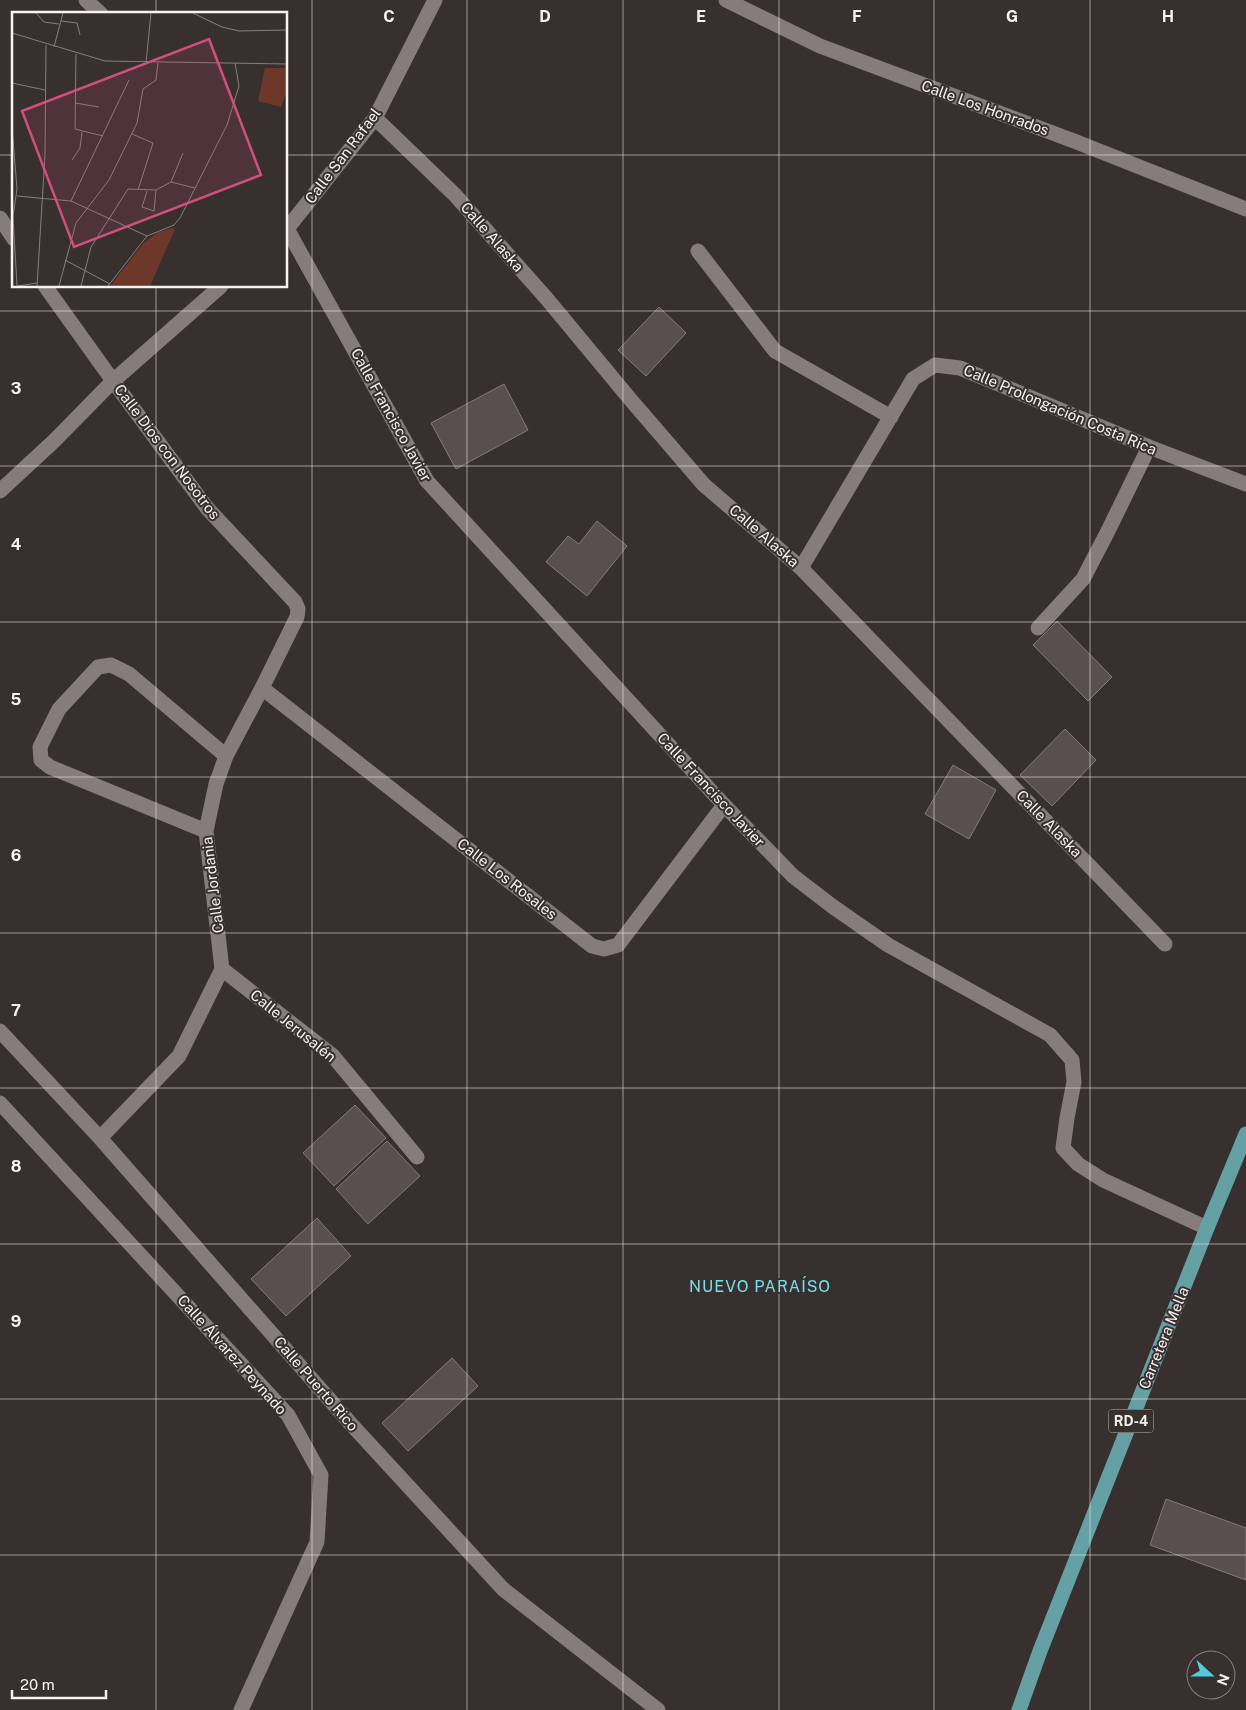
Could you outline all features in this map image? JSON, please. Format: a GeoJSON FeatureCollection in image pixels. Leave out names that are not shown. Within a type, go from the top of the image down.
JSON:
{"type":"FeatureCollection","features":[{"type":"Feature","properties":{"kind":"main road","name":"Carretera Mella"},"geometry":{"type":"LineString","coordinates":[[1019,1710],[1040,1651],[1246,1134]]}},
{"type":"Feature","properties":{"kind":"street"},"geometry":{"type":"LineString","coordinates":[[86,0],[99,12]]}},
{"type":"Feature","properties":{"kind":"street","name":"Calle San Rafael"},"geometry":{"type":"LineString","coordinates":[[288,227],[375,118],[436,0]]}},
{"type":"Feature","properties":{"kind":"street","name":"Calle Los Honrados"},"geometry":{"type":"LineString","coordinates":[[726,0],[820,46],[1074,141],[1246,209]]}},
{"type":"Feature","properties":{"kind":"street","name":"Calle Alaska"},"geometry":{"type":"LineString","coordinates":[[375,118],[455,195],[547,299],[704,485],[801,568],[1165,944]]}},
{"type":"Feature","properties":{"kind":"street"},"geometry":{"type":"LineString","coordinates":[[0,218],[12,237]]}},
{"type":"Feature","properties":{"kind":"street","name":"Calle Francisco Javier"},"geometry":{"type":"LineString","coordinates":[[288,230],[427,481],[724,805],[793,876],[880,940],[1050,1035],[1072,1060],[1074,1082],[1063,1148],[1078,1164],[1103,1180],[1207,1228]]}},
{"type":"Feature","properties":{"kind":"street"},"geometry":{"type":"LineString","coordinates":[[698,251],[775,351],[890,417]]}},
{"type":"Feature","properties":{"kind":"street","name":"Calle Dios con Nosotros"},"geometry":{"type":"LineString","coordinates":[[46,288],[207,508],[295,602],[298,609]]}},
{"type":"Feature","properties":{"kind":"street"},"geometry":{"type":"LineString","coordinates":[[0,491],[54,441],[113,381],[219,288]]}},
{"type":"Feature","properties":{"kind":"street","name":"Calle Prolongación Costa Rica"},"geometry":{"type":"LineString","coordinates":[[801,568],[913,379],[935,365],[960,368],[1149,447],[1246,484]]}},
{"type":"Feature","properties":{"kind":"street"},"geometry":{"type":"LineString","coordinates":[[1038,628],[1083,578],[1149,447]]}},
{"type":"Feature","properties":{"kind":"street","name":"Calle Jordania"},"geometry":{"type":"LineString","coordinates":[[222,969],[206,831],[216,784],[226,756],[297,617],[298,609]]}},
{"type":"Feature","properties":{"kind":"street"},"geometry":{"type":"LineString","coordinates":[[206,831],[50,767],[41,760],[40,747],[60,710],[98,668],[112,665],[129,674],[226,756]]}},
{"type":"Feature","properties":{"kind":"street","name":"Calle Los Rosales"},"geometry":{"type":"LineString","coordinates":[[262,688],[592,946],[604,949],[618,945],[724,805]]}},
{"type":"Feature","properties":{"kind":"street"},"geometry":{"type":"LineString","coordinates":[[100,1138],[179,1056],[222,969]]}},
{"type":"Feature","properties":{"kind":"street","name":"Calle Jerusalén"},"geometry":{"type":"LineString","coordinates":[[222,969],[333,1056],[417,1158]]}},
{"type":"Feature","properties":{"kind":"street","name":"Calle Puerto Rico"},"geometry":{"type":"LineString","coordinates":[[0,1031],[100,1138],[351,1424],[503,1589],[658,1710]]}},
{"type":"Feature","properties":{"kind":"street","name":"Calle Álvarez Peynado"},"geometry":{"type":"LineString","coordinates":[[0,1103],[288,1416],[321,1475],[318,1542],[241,1710]]}},
{"type":"Feature","properties":{"kind":"building"},"geometry":{"type":"Polygon","coordinates":[[[659,307],[686,333],[646,376],[618,350],[659,307]]]}},
{"type":"Feature","properties":{"kind":"building"},"geometry":{"type":"Polygon","coordinates":[[[504,384],[528,430],[456,469],[431,423],[504,384]]]}},
{"type":"Feature","properties":{"kind":"building"},"geometry":{"type":"Polygon","coordinates":[[[597,521],[627,546],[587,596],[546,562],[568,536],[579,544],[597,521]]]}},
{"type":"Feature","properties":{"kind":"building"},"geometry":{"type":"Polygon","coordinates":[[[1057,621],[1112,677],[1088,701],[1033,645],[1057,621]]]}},
{"type":"Feature","properties":{"kind":"building"},"geometry":{"type":"Polygon","coordinates":[[[1065,729],[1096,760],[1052,806],[1020,775],[1065,729]]]}},
{"type":"Feature","properties":{"kind":"building"},"geometry":{"type":"Polygon","coordinates":[[[953,765],[996,790],[969,839],[925,814],[953,765]]]}},
{"type":"Feature","properties":{"kind":"building"},"geometry":{"type":"Polygon","coordinates":[[[355,1105],[386,1138],[334,1186],[303,1153],[355,1105]]]}},
{"type":"Feature","properties":{"kind":"building"},"geometry":{"type":"Polygon","coordinates":[[[387,1141],[420,1176],[368,1224],[336,1189],[387,1141]]]}},
{"type":"Feature","properties":{"kind":"building"},"geometry":{"type":"Polygon","coordinates":[[[317,1218],[351,1256],[286,1316],[251,1279],[317,1218]]]}},
{"type":"Feature","properties":{"kind":"building"},"geometry":{"type":"Polygon","coordinates":[[[452,1358],[478,1386],[408,1451],[382,1423],[452,1358]]]}},
{"type":"Feature","properties":{"kind":"building"},"geometry":{"type":"Polygon","coordinates":[[[1166,1499],[1246,1528],[1246,1580],[1150,1545],[1166,1499]]]}},
{"type":"Feature","properties":{"kind":"district","name":"NUEVO PARAÍSO"},"geometry":{"type":"Point","coordinates":[760,1286]}}]}
